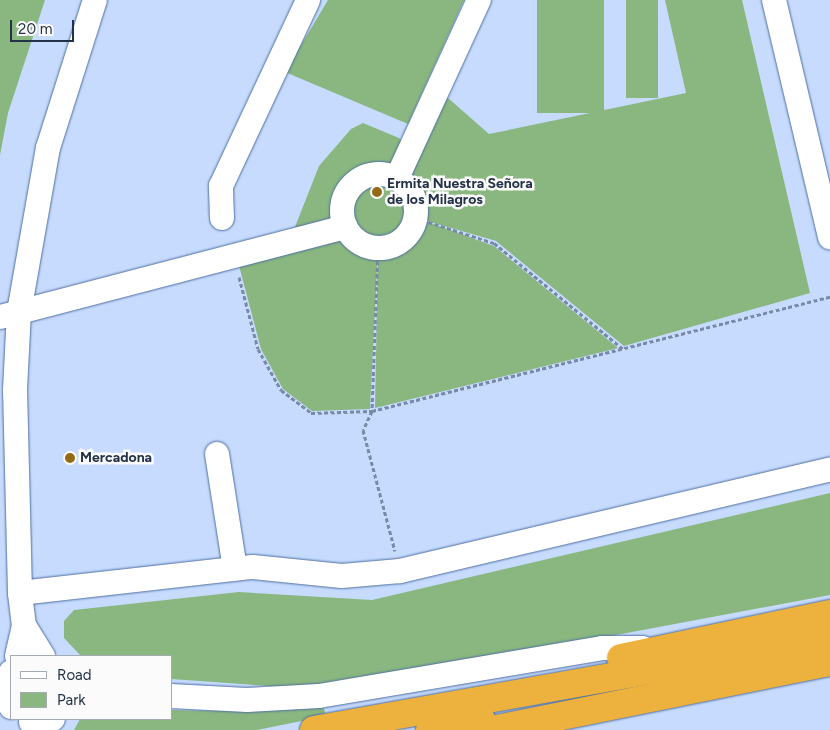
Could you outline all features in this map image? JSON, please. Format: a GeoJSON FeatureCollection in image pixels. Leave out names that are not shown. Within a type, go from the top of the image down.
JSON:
{"type":"FeatureCollection","features":[{"type":"Feature","properties":{"kind":"highway"},"geometry":{"type":"LineString","coordinates":[[423,720],[460,694],[664,648],[830,614]]}},
{"type":"Feature","properties":{"kind":"highway"},"geometry":{"type":"LineString","coordinates":[[314,730],[423,720],[461,706],[655,668],[686,668],[830,638]]}},
{"type":"Feature","properties":{"kind":"highway"},"geometry":{"type":"LineString","coordinates":[[492,730],[830,662]]}},
{"type":"Feature","properties":{"kind":"street"},"geometry":{"type":"LineString","coordinates":[[17,655],[24,626],[20,593],[15,390],[10,315],[48,148],[95,0]]}},
{"type":"Feature","properties":{"kind":"street"},"geometry":{"type":"LineString","coordinates":[[222,218],[221,186],[308,0]]}},
{"type":"Feature","properties":{"kind":"street"},"geometry":{"type":"LineString","coordinates":[[397,178],[479,0]]}},
{"type":"Feature","properties":{"kind":"street"},"geometry":{"type":"LineString","coordinates":[[774,0],[830,238]]}},
{"type":"Feature","properties":{"kind":"street"},"geometry":{"type":"LineString","coordinates":[[374,173],[397,178],[413,195],[416,218],[402,240],[378,248],[358,242],[345,227],[342,204],[353,183],[374,173]]}},
{"type":"Feature","properties":{"kind":"street"},"geometry":{"type":"LineString","coordinates":[[10,315],[345,227]]}},
{"type":"Feature","properties":{"kind":"street"},"geometry":{"type":"LineString","coordinates":[[218,454],[236,569]]}},
{"type":"Feature","properties":{"kind":"street"},"geometry":{"type":"LineString","coordinates":[[20,593],[236,569],[274,568],[342,576],[400,571],[830,469]]}},
{"type":"Feature","properties":{"kind":"street"},"geometry":{"type":"LineString","coordinates":[[24,626],[42,655]]}},
{"type":"Feature","properties":{"kind":"street"},"geometry":{"type":"LineString","coordinates":[[172,696],[248,700],[319,696],[602,648],[664,648]]}},
{"type":"Feature","properties":{"kind":"street"},"geometry":{"type":"LineString","coordinates":[[6,681],[10,702]]}},
{"type":"Feature","properties":{"kind":"path"},"geometry":{"type":"LineString","coordinates":[[416,218],[494,243],[623,349]]}},
{"type":"Feature","properties":{"kind":"path"},"geometry":{"type":"LineString","coordinates":[[378,248],[372,411],[363,430],[400,571]]}},
{"type":"Feature","properties":{"kind":"path"},"geometry":{"type":"LineString","coordinates":[[234,256],[258,349],[281,390],[311,413],[372,411],[830,297]]}},
{"type":"Feature","properties":{"kind":"green space"},"geometry":{"type":"Polygon","coordinates":[[[0,0],[45,0],[8,113],[0,155],[0,0]]]}},
{"type":"Feature","properties":{"kind":"green space"},"geometry":{"type":"Polygon","coordinates":[[[328,0],[464,0],[408,124],[285,72],[328,0]]]}},
{"type":"Feature","properties":{"kind":"green space"},"geometry":{"type":"Polygon","coordinates":[[[537,0],[604,0],[604,113],[537,113],[537,0]]]}},
{"type":"Feature","properties":{"kind":"green space"},"geometry":{"type":"Polygon","coordinates":[[[626,0],[658,0],[658,98],[626,98],[626,0]]]}},
{"type":"Feature","properties":{"kind":"green space"},"geometry":{"type":"Polygon","coordinates":[[[665,0],[742,0],[810,293],[624,346],[496,241],[417,218],[494,246],[618,348],[375,408],[378,249],[370,409],[312,411],[283,389],[261,349],[237,258],[293,232],[319,166],[351,129],[363,123],[399,138],[408,148],[440,91],[489,134],[686,93],[665,0]]]}},
{"type":"Feature","properties":{"kind":"green space"},"geometry":{"type":"Polygon","coordinates":[[[830,493],[830,595],[391,677],[283,687],[172,679],[172,655],[80,655],[64,638],[64,621],[74,610],[239,592],[372,600],[830,493]]]}},
{"type":"Feature","properties":{"kind":"green space"},"geometry":{"type":"Polygon","coordinates":[[[322,702],[326,716],[257,730],[74,730],[79,720],[172,720],[172,710],[214,711],[322,702]]]}},
{"type":"Feature","properties":{"kind":"place","name":"Ermita Nuestra Señora de los Milagros"},"geometry":{"type":"Point","coordinates":[377,192]}},
{"type":"Feature","properties":{"kind":"place","name":"Mercadona"},"geometry":{"type":"Point","coordinates":[70,458]}}]}
